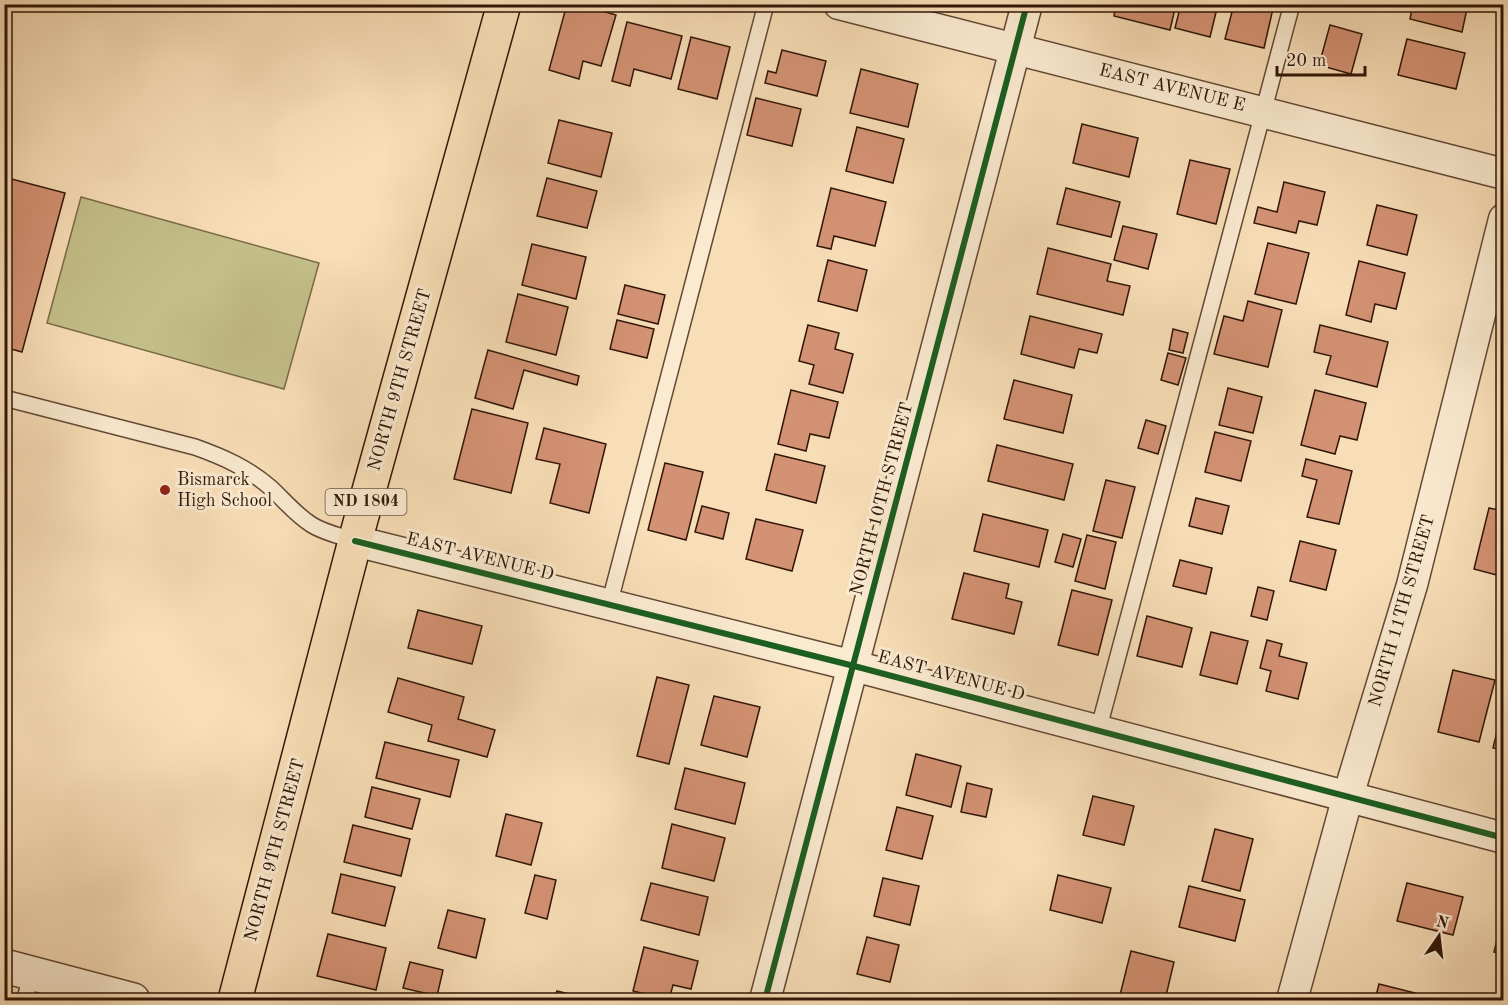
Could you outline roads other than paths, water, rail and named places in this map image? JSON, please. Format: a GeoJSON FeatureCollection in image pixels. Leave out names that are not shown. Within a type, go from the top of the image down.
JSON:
{"type":"FeatureCollection","features":[{"type":"Feature","properties":{"kind":"main road","name":"NORTH 9TH STREET"},"geometry":{"type":"LineString","coordinates":[[235,1000],[355,541],[504,4]]}},
{"type":"Feature","properties":{"kind":"street","name":"EAST AVENUE E"},"geometry":{"type":"LineString","coordinates":[[839,4],[1503,174]]}},
{"type":"Feature","properties":{"kind":"street","name":"NORTH 10TH STREET"},"geometry":{"type":"LineString","coordinates":[[765,1000],[1027,4]]}},
{"type":"Feature","properties":{"kind":"street","name":"NORTH 11TH STREET"},"geometry":{"type":"LineString","coordinates":[[1292,1000],[1348,796],[1412,585],[1503,219]]}},
{"type":"Feature","properties":{"kind":"street","name":"EAST AVENUE D"},"geometry":{"type":"LineString","coordinates":[[355,541],[854,666],[1503,838]]}},
{"type":"Feature","properties":{"kind":"street"},"geometry":{"type":"LineString","coordinates":[[20,980],[134,1000]]}},
{"type":"Feature","properties":{"kind":"lane"},"geometry":{"type":"LineString","coordinates":[[609,605],[766,4]]}},
{"type":"Feature","properties":{"kind":"lane"},"geometry":{"type":"LineString","coordinates":[[1098,731],[1292,4]]}},
{"type":"Feature","properties":{"kind":"lane"},"geometry":{"type":"LineString","coordinates":[[4,398],[195,447],[224,457],[249,470],[272,489],[297,515],[315,527],[355,541]]}},
{"type":"Feature","properties":{"kind":"place","name":"Bismarck High School"},"geometry":{"type":"Point","coordinates":[165,490]}}]}
